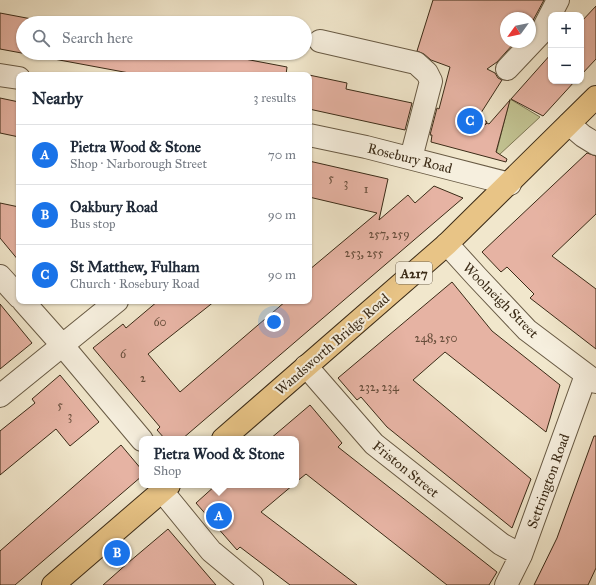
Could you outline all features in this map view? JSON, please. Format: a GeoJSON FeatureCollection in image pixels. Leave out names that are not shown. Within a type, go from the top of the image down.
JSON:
{"type":"FeatureCollection","features":[{"type":"Feature","properties":{"kind":"main road","name":"Wandsworth Bridge Road"},"geometry":{"type":"LineString","coordinates":[[226,436],[447,244],[510,184],[596,97]]}},
{"type":"Feature","properties":{"kind":"main road"},"geometry":{"type":"LineString","coordinates":[[53,585],[165,488]]}},
{"type":"Feature","properties":{"kind":"street"},"geometry":{"type":"LineString","coordinates":[[507,70],[541,33],[558,0]]}},
{"type":"Feature","properties":{"kind":"street"},"geometry":{"type":"LineString","coordinates":[[320,41],[416,63],[427,73],[431,81],[411,158]]}},
{"type":"Feature","properties":{"kind":"street"},"geometry":{"type":"LineString","coordinates":[[0,75],[16,78]]}},
{"type":"Feature","properties":{"kind":"street"},"geometry":{"type":"LineString","coordinates":[[569,124],[583,136],[596,144]]}},
{"type":"Feature","properties":{"kind":"street","name":"Rosebury Road"},"geometry":{"type":"LineString","coordinates":[[312,136],[366,147],[510,184]]}},
{"type":"Feature","properties":{"kind":"street","name":"Woolneigh Street"},"geometry":{"type":"LineString","coordinates":[[447,244],[527,330],[591,378]]}},
{"type":"Feature","properties":{"kind":"street"},"geometry":{"type":"LineString","coordinates":[[0,276],[16,294]]}},
{"type":"Feature","properties":{"kind":"street"},"geometry":{"type":"LineString","coordinates":[[26,304],[139,436]]}},
{"type":"Feature","properties":{"kind":"street"},"geometry":{"type":"LineString","coordinates":[[0,396],[113,304]]}},
{"type":"Feature","properties":{"kind":"street","name":"Friston Street"},"geometry":{"type":"LineString","coordinates":[[306,366],[374,444],[501,544],[521,555]]}},
{"type":"Feature","properties":{"kind":"street","name":"Settrington Road"},"geometry":{"type":"LineString","coordinates":[[506,585],[521,555],[552,472],[591,378]]}},
{"type":"Feature","properties":{"kind":"street"},"geometry":{"type":"LineString","coordinates":[[165,488],[211,551],[252,585]]}},
{"type":"Feature","properties":{"kind":"green space"},"geometry":{"type":"Polygon","coordinates":[[[510,99],[540,117],[499,155],[496,154],[510,99]]]}},
{"type":"Feature","properties":{"kind":"building"},"geometry":{"type":"Polygon","coordinates":[[[433,0],[544,0],[536,15],[536,12],[500,12],[500,48],[510,48],[497,62],[487,69],[495,73],[498,78],[502,80],[479,116],[487,122],[485,125],[487,123],[489,124],[510,100],[496,152],[507,159],[506,162],[431,142],[432,135],[430,135],[437,108],[439,109],[450,67],[431,60],[424,54],[417,51],[433,0]]]}},
{"type":"Feature","properties":{"kind":"building"},"geometry":{"type":"Polygon","coordinates":[[[596,6],[596,59],[584,72],[584,48],[584,19],[596,6]]]}},
{"type":"Feature","properties":{"kind":"building"},"geometry":{"type":"Polygon","coordinates":[[[0,13],[16,16],[16,52],[0,49],[0,13]]]}},
{"type":"Feature","properties":{"kind":"building"},"geometry":{"type":"Polygon","coordinates":[[[548,57],[548,84],[572,84],[543,116],[511,99],[548,57]]]}},
{"type":"Feature","properties":{"kind":"building"},"geometry":{"type":"Polygon","coordinates":[[[59,60],[250,60],[287,67],[286,72],[124,72],[59,60]]]}},
{"type":"Feature","properties":{"kind":"building"},"geometry":{"type":"Polygon","coordinates":[[[312,76],[347,83],[346,89],[412,103],[405,130],[312,110],[312,76]]]}},
{"type":"Feature","properties":{"kind":"building"},"geometry":{"type":"Polygon","coordinates":[[[0,98],[16,101],[16,136],[0,133],[0,98]]]}},
{"type":"Feature","properties":{"kind":"building"},"geometry":{"type":"Polygon","coordinates":[[[587,153],[596,156],[596,214],[552,256],[596,289],[596,349],[530,298],[534,294],[507,267],[501,272],[482,252],[587,153]]]}},
{"type":"Feature","properties":{"kind":"building"},"geometry":{"type":"Polygon","coordinates":[[[312,162],[388,179],[379,220],[408,195],[415,203],[434,186],[463,198],[185,436],[162,436],[157,430],[160,427],[93,348],[123,324],[126,328],[154,304],[211,304],[148,354],[180,392],[283,304],[312,304],[312,267],[377,213],[312,198],[312,162]]]}},
{"type":"Feature","properties":{"kind":"building"},"geometry":{"type":"Polygon","coordinates":[[[0,203],[16,206],[16,257],[0,238],[0,203]]]}},
{"type":"Feature","properties":{"kind":"building"},"geometry":{"type":"Polygon","coordinates":[[[452,282],[492,331],[560,385],[546,432],[445,352],[413,380],[531,479],[512,528],[387,427],[361,397],[357,400],[338,378],[452,282]]]}},
{"type":"Feature","properties":{"kind":"building"},"geometry":{"type":"Polygon","coordinates":[[[0,304],[32,343],[0,369],[0,304]]]}},
{"type":"Feature","properties":{"kind":"building"},"geometry":{"type":"Polygon","coordinates":[[[60,375],[99,422],[70,446],[56,429],[0,475],[0,431],[35,403],[32,399],[60,375]]]}},
{"type":"Feature","properties":{"kind":"building"},"geometry":{"type":"Polygon","coordinates":[[[310,405],[342,443],[338,447],[497,572],[489,585],[447,585],[306,474],[299,480],[299,436],[274,436],[310,405]]]}},
{"type":"Feature","properties":{"kind":"building"},"geometry":{"type":"Polygon","coordinates":[[[594,436],[596,436],[596,568],[588,585],[534,585],[557,538],[594,436]]]}},
{"type":"Feature","properties":{"kind":"building"},"geometry":{"type":"Polygon","coordinates":[[[121,445],[139,466],[139,479],[15,585],[0,585],[0,551],[121,445]]]}},
{"type":"Feature","properties":{"kind":"building"},"geometry":{"type":"Polygon","coordinates":[[[213,488],[289,488],[261,512],[357,585],[290,585],[240,547],[237,550],[196,503],[213,488]]]}},
{"type":"Feature","properties":{"kind":"building"},"geometry":{"type":"Polygon","coordinates":[[[168,529],[216,585],[103,585],[129,562],[168,529]]]}},
{"type":"Feature","properties":{"kind":"place","name":"St Matthew, Fulham"},"geometry":{"type":"Point","coordinates":[470,121]}},
{"type":"Feature","properties":{"kind":"place","name":"Pietra Wood & Stone"},"geometry":{"type":"Point","coordinates":[219,516]}},
{"type":"Feature","properties":{"kind":"place","name":"Oakbury Road"},"geometry":{"type":"Point","coordinates":[117,553]}}]}
